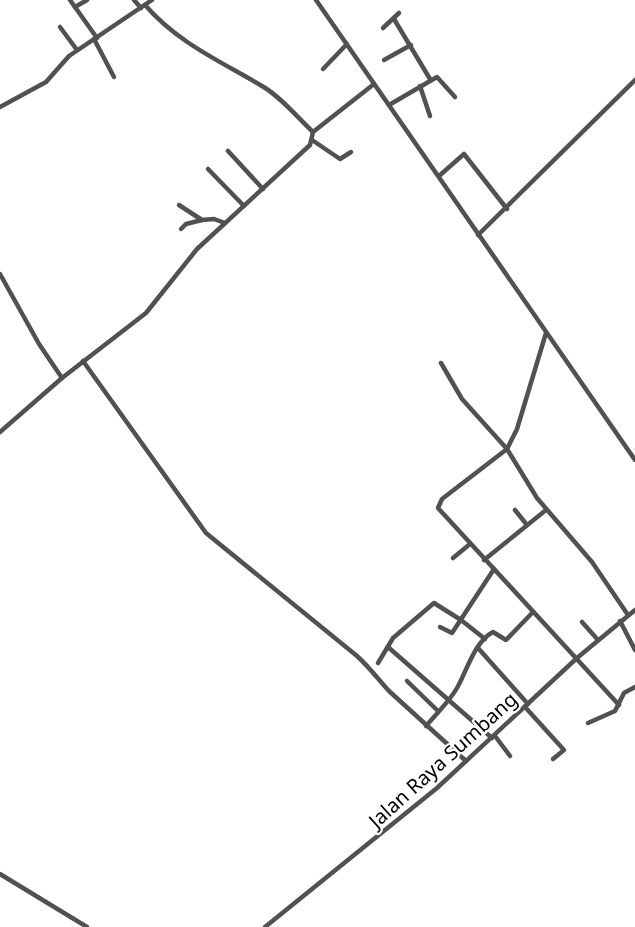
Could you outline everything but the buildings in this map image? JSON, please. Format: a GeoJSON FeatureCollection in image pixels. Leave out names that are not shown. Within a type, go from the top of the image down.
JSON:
{"type":"FeatureCollection","features":[{"type":"Feature","properties":{"kind":"street"},"geometry":{"type":"LineString","coordinates":[[70,0],[95,38],[114,77]]}},
{"type":"Feature","properties":{"kind":"street"},"geometry":{"type":"LineString","coordinates":[[75,7],[87,0]]}},
{"type":"Feature","properties":{"kind":"street"},"geometry":{"type":"LineString","coordinates":[[134,0],[165,27],[188,43],[264,87],[314,132]]}},
{"type":"Feature","properties":{"kind":"street"},"geometry":{"type":"LineString","coordinates":[[0,107],[51,78],[64,60],[152,0]]}},
{"type":"Feature","properties":{"kind":"street"},"geometry":{"type":"LineString","coordinates":[[316,0],[498,266],[635,460]]}},
{"type":"Feature","properties":{"kind":"street"},"geometry":{"type":"LineString","coordinates":[[383,28],[399,13]]}},
{"type":"Feature","properties":{"kind":"street"},"geometry":{"type":"LineString","coordinates":[[394,19],[430,79]]}},
{"type":"Feature","properties":{"kind":"street"},"geometry":{"type":"LineString","coordinates":[[60,27],[77,50]]}},
{"type":"Feature","properties":{"kind":"street"},"geometry":{"type":"LineString","coordinates":[[323,69],[347,44]]}},
{"type":"Feature","properties":{"kind":"street"},"geometry":{"type":"LineString","coordinates":[[384,60],[411,45]]}},
{"type":"Feature","properties":{"kind":"street"},"geometry":{"type":"LineString","coordinates":[[389,105],[430,79],[439,78],[455,98]]}},
{"type":"Feature","properties":{"kind":"street"},"geometry":{"type":"LineString","coordinates":[[478,236],[635,80]]}},
{"type":"Feature","properties":{"kind":"street"},"geometry":{"type":"LineString","coordinates":[[0,432],[62,378],[146,313],[197,249],[312,141],[314,132],[374,84]]}},
{"type":"Feature","properties":{"kind":"street"},"geometry":{"type":"LineString","coordinates":[[420,86],[430,116]]}},
{"type":"Feature","properties":{"kind":"street"},"geometry":{"type":"LineString","coordinates":[[312,141],[339,159],[351,152]]}},
{"type":"Feature","properties":{"kind":"street"},"geometry":{"type":"LineString","coordinates":[[228,151],[263,189]]}},
{"type":"Feature","properties":{"kind":"street"},"geometry":{"type":"LineString","coordinates":[[438,176],[464,154],[507,209]]}},
{"type":"Feature","properties":{"kind":"street"},"geometry":{"type":"LineString","coordinates":[[208,169],[244,206]]}},
{"type":"Feature","properties":{"kind":"street"},"geometry":{"type":"LineString","coordinates":[[179,205],[202,220]]}},
{"type":"Feature","properties":{"kind":"street"},"geometry":{"type":"LineString","coordinates":[[181,229],[186,224],[202,220],[214,219],[225,223]]}},
{"type":"Feature","properties":{"kind":"street"},"geometry":{"type":"LineString","coordinates":[[0,274],[39,344],[62,378]]}},
{"type":"Feature","properties":{"kind":"street"},"geometry":{"type":"LineString","coordinates":[[546,333],[517,429],[507,448],[438,504],[446,519],[577,657],[619,705]]}},
{"type":"Feature","properties":{"kind":"street"},"geometry":{"type":"LineString","coordinates":[[83,362],[203,530],[376,673],[377,679],[466,761]]}},
{"type":"Feature","properties":{"kind":"street"},"geometry":{"type":"LineString","coordinates":[[441,363],[462,399],[507,448],[546,510],[592,562],[628,615]]}},
{"type":"Feature","properties":{"kind":"street"},"geometry":{"type":"LineString","coordinates":[[515,510],[527,525]]}},
{"type":"Feature","properties":{"kind":"street"},"geometry":{"type":"LineString","coordinates":[[484,560],[546,510]]}},
{"type":"Feature","properties":{"kind":"street"},"geometry":{"type":"LineString","coordinates":[[453,558],[470,544]]}},
{"type":"Feature","properties":{"kind":"street"},"geometry":{"type":"LineString","coordinates":[[440,627],[451,634],[494,569]]}},
{"type":"Feature","properties":{"kind":"street"},"geometry":{"type":"LineString","coordinates":[[378,663],[404,627],[432,604],[461,620],[485,639]]}},
{"type":"Feature","properties":{"kind":"street","name":"Jalan Raya Sumbang"},"geometry":{"type":"LineString","coordinates":[[265,927],[392,826],[527,706],[577,657],[635,610]]}},
{"type":"Feature","properties":{"kind":"street"},"geometry":{"type":"LineString","coordinates":[[426,726],[457,687],[485,639],[493,632],[505,640],[533,612]]}},
{"type":"Feature","properties":{"kind":"street"},"geometry":{"type":"LineString","coordinates":[[620,621],[635,650]]}},
{"type":"Feature","properties":{"kind":"street"},"geometry":{"type":"LineString","coordinates":[[582,622],[598,640]]}},
{"type":"Feature","properties":{"kind":"street"},"geometry":{"type":"LineString","coordinates":[[388,647],[447,700],[493,737],[510,756]]}},
{"type":"Feature","properties":{"kind":"street"},"geometry":{"type":"LineString","coordinates":[[478,648],[564,750],[553,759]]}},
{"type":"Feature","properties":{"kind":"street"},"geometry":{"type":"LineString","coordinates":[[406,681],[438,711]]}},
{"type":"Feature","properties":{"kind":"street"},"geometry":{"type":"LineString","coordinates":[[588,723],[615,711],[624,693],[635,687]]}},
{"type":"Feature","properties":{"kind":"street"},"geometry":{"type":"LineString","coordinates":[[0,874],[87,927]]}}]}
